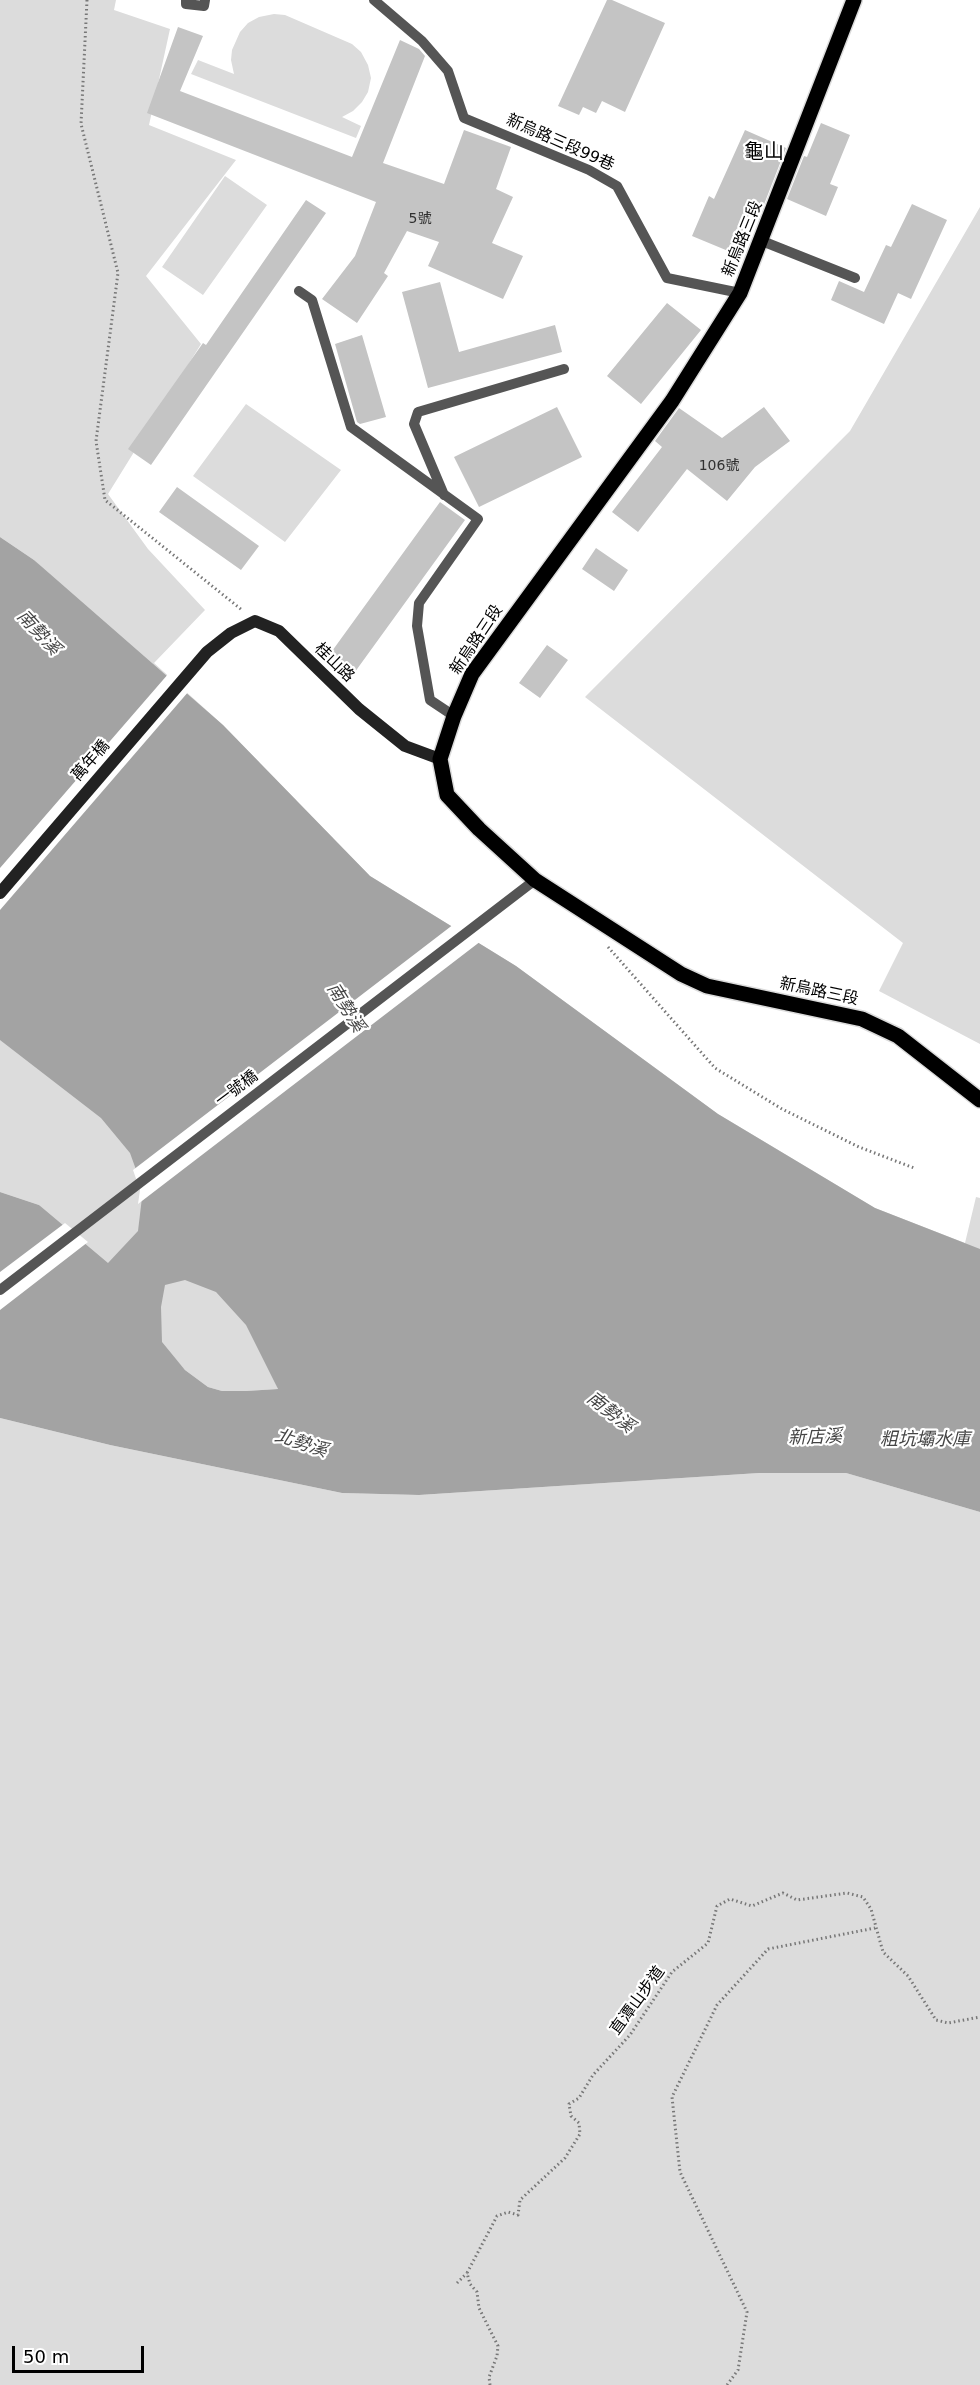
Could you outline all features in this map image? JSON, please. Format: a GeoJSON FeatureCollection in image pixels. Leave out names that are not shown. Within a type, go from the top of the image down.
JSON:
{"type":"FeatureCollection","features":[{"type":"Feature","properties":{"kind":"main road","name":"新烏路三段"},"geometry":{"type":"LineString","coordinates":[[854,0],[740,293],[672,401],[472,674],[454,716],[440,759],[447,795],[479,829],[535,880],[681,974],[707,986],[862,1019],[898,1036],[980,1100]]}},
{"type":"Feature","properties":{"kind":"street","name":"萬年橋"},"geometry":{"type":"LineString","coordinates":[[0,893],[207,652],[231,633],[255,621]]}},
{"type":"Feature","properties":{"kind":"street","name":"桂山路"},"geometry":{"type":"LineString","coordinates":[[255,621],[279,631],[358,709],[405,746],[440,759]]}},
{"type":"Feature","properties":{"kind":"lane"},"geometry":{"type":"LineString","coordinates":[[186,2],[204,6],[205,0]]}},
{"type":"Feature","properties":{"kind":"lane","name":"新烏路三段99巷"},"geometry":{"type":"LineString","coordinates":[[374,0],[422,41],[448,71],[464,118],[589,170],[617,186],[667,278],[740,293]]}},
{"type":"Feature","properties":{"kind":"lane"},"geometry":{"type":"LineString","coordinates":[[762,241],[855,278]]}},
{"type":"Feature","properties":{"kind":"lane"},"geometry":{"type":"LineString","coordinates":[[299,291],[312,300],[351,427],[477,519],[419,603],[417,626],[430,700],[454,716]]}},
{"type":"Feature","properties":{"kind":"lane"},"geometry":{"type":"LineString","coordinates":[[444,495],[414,424],[418,412],[564,369]]}},
{"type":"Feature","properties":{"kind":"lane","name":"一號橋"},"geometry":{"type":"LineString","coordinates":[[0,1290],[535,880]]}},
{"type":"Feature","properties":{"kind":"path"},"geometry":{"type":"LineString","coordinates":[[87,0],[81,124],[118,273],[96,441],[105,500],[255,621]]}},
{"type":"Feature","properties":{"kind":"path"},"geometry":{"type":"LineString","coordinates":[[603,942],[715,1068],[782,1109],[859,1147],[914,1168]]}},
{"type":"Feature","properties":{"kind":"path","name":"直潭山步道"},"geometry":{"type":"LineString","coordinates":[[467,2273],[497,2216],[508,2212],[518,2216],[520,2200],[565,2158],[580,2134],[579,2123],[571,2116],[568,2103],[579,2098],[593,2075],[630,2035],[672,1972],[708,1942],[717,1906],[730,1899],[752,1906],[783,1893],[797,1899],[847,1893],[864,1897],[871,1909],[884,1952],[908,1976],[936,2020],[948,2023],[980,2017]]}},
{"type":"Feature","properties":{"kind":"path"},"geometry":{"type":"LineString","coordinates":[[713,1920],[714,1925]]}},
{"type":"Feature","properties":{"kind":"path"},"geometry":{"type":"LineString","coordinates":[[727,2385],[738,2370],[747,2312],[680,2172],[672,2097],[717,2005],[768,1949],[875,1928]]}},
{"type":"Feature","properties":{"kind":"path"},"geometry":{"type":"LineString","coordinates":[[457,2283],[467,2273],[470,2284],[477,2292],[479,2308],[498,2346],[497,2356],[489,2377],[490,2385]]}},
{"type":"Feature","properties":{"kind":"shaded area"},"geometry":{"type":"Polygon","coordinates":[[[0,0],[116,0],[114,10],[170,29],[149,125],[236,160],[146,276],[201,344],[108,494],[148,549],[205,610],[154,663],[223,725],[370,876],[516,966],[718,1114],[875,1208],[965,1243],[976,1197],[980,1198],[980,1376],[854,1373],[34,560],[0,537],[0,0]]]}},
{"type":"Feature","properties":{"kind":"shaded area"},"geometry":{"type":"Polygon","coordinates":[[[274,14],[285,15],[352,44],[361,52],[368,65],[371,78],[368,92],[353,111],[342,117],[361,126],[356,138],[191,74],[198,60],[234,74],[231,60],[232,50],[240,32],[248,23],[259,17],[274,14]]]}},
{"type":"Feature","properties":{"kind":"shaded area"},"geometry":{"type":"Polygon","coordinates":[[[225,176],[267,205],[203,295],[162,267],[225,176]]]}},
{"type":"Feature","properties":{"kind":"shaded area"},"geometry":{"type":"Polygon","coordinates":[[[980,207],[980,1044],[879,991],[903,943],[585,697],[850,431],[980,207]]]}},
{"type":"Feature","properties":{"kind":"shaded area"},"geometry":{"type":"Polygon","coordinates":[[[246,404],[341,470],[285,542],[193,476],[246,404]]]}},
{"type":"Feature","properties":{"kind":"shaded area"},"geometry":{"type":"Polygon","coordinates":[[[0,691],[278,1389],[222,1391],[208,1387],[185,1370],[39,1205],[0,1192],[0,691]]]}},
{"type":"Feature","properties":{"kind":"shaded area"},"geometry":{"type":"Polygon","coordinates":[[[0,1418],[110,1445],[342,1493],[419,1495],[759,1473],[846,1473],[980,1512],[980,2385],[0,2385],[0,1418]]]}},
{"type":"Feature","properties":{"kind":"water"},"geometry":{"type":"Polygon","coordinates":[[[0,537],[34,560],[223,725],[370,876],[516,966],[718,1114],[875,1208],[980,1249],[980,1512],[846,1473],[759,1473],[419,1495],[342,1493],[110,1445],[0,1418],[0,1192],[39,1205],[108,1263],[138,1231],[143,1189],[130,1153],[101,1118],[0,1040],[0,537]],[[185,1280],[165,1285],[161,1307],[162,1342],[185,1370],[208,1387],[222,1391],[278,1389],[246,1325],[216,1292],[185,1280]]]}},
{"type":"Feature","properties":{"kind":"pier"},"geometry":{"type":"Polygon","coordinates":[[[169,673],[189,691],[0,910],[0,868],[169,673]]]}},
{"type":"Feature","properties":{"kind":"pier"},"geometry":{"type":"Polygon","coordinates":[[[454,924],[481,941],[138,1204],[140,1190],[133,1170],[454,924]]]}},
{"type":"Feature","properties":{"kind":"pier"},"geometry":{"type":"Polygon","coordinates":[[[65,1223],[88,1242],[0,1310],[0,1272],[65,1223]]]}},
{"type":"Feature","properties":{"kind":"building"},"geometry":{"type":"Polygon","coordinates":[[[607,0],[612,0],[665,23],[625,112],[602,101],[596,113],[583,107],[579,115],[558,106],[607,0]]]}},
{"type":"Feature","properties":{"kind":"building"},"geometry":{"type":"Polygon","coordinates":[[[178,27],[203,36],[180,91],[352,157],[400,40],[419,49],[425,56],[383,163],[444,184],[464,130],[511,147],[496,189],[513,197],[492,243],[523,256],[503,299],[428,266],[439,242],[407,231],[384,273],[388,276],[357,323],[322,299],[355,256],[376,202],[147,113],[178,27]]]}},
{"type":"Feature","properties":{"kind":"building"},"geometry":{"type":"Polygon","coordinates":[[[821,123],[850,135],[830,184],[838,187],[826,216],[787,199],[804,156],[807,157],[821,123]]]}},
{"type":"Feature","properties":{"kind":"building"},"geometry":{"type":"Polygon","coordinates":[[[745,130],[786,148],[763,207],[754,203],[733,253],[692,236],[709,196],[714,199],[745,130]]]}},
{"type":"Feature","properties":{"kind":"building"},"geometry":{"type":"Polygon","coordinates":[[[306,200],[326,213],[151,465],[128,449],[203,343],[206,345],[306,200]]]}},
{"type":"Feature","properties":{"kind":"building"},"geometry":{"type":"Polygon","coordinates":[[[912,204],[947,220],[911,299],[898,293],[884,324],[831,300],[839,281],[864,292],[886,245],[891,247],[912,204]]]}},
{"type":"Feature","properties":{"kind":"building"},"geometry":{"type":"Polygon","coordinates":[[[440,282],[459,352],[555,325],[562,352],[428,388],[402,292],[440,282]]]}},
{"type":"Feature","properties":{"kind":"building"},"geometry":{"type":"Polygon","coordinates":[[[667,303],[701,330],[641,404],[607,376],[667,303]]]}},
{"type":"Feature","properties":{"kind":"building"},"geometry":{"type":"Polygon","coordinates":[[[362,335],[386,417],[360,424],[357,422],[335,344],[362,335]]]}},
{"type":"Feature","properties":{"kind":"building"},"geometry":{"type":"Polygon","coordinates":[[[557,407],[582,457],[479,507],[454,457],[557,407]]]}},
{"type":"Feature","properties":{"kind":"building"},"geometry":{"type":"Polygon","coordinates":[[[764,407],[790,441],[755,467],[727,501],[687,469],[638,532],[612,512],[662,447],[655,441],[679,408],[722,438],[764,407]]]}},
{"type":"Feature","properties":{"kind":"building"},"geometry":{"type":"Polygon","coordinates":[[[177,487],[259,546],[241,570],[159,512],[177,487]]]}},
{"type":"Feature","properties":{"kind":"building"},"geometry":{"type":"Polygon","coordinates":[[[440,502],[465,520],[352,676],[327,658],[440,502]]]}},
{"type":"Feature","properties":{"kind":"building"},"geometry":{"type":"Polygon","coordinates":[[[596,548],[628,570],[614,591],[582,569],[596,548]]]}},
{"type":"Feature","properties":{"kind":"building"},"geometry":{"type":"Polygon","coordinates":[[[547,645],[568,660],[540,698],[519,683],[547,645]]]}},
{"type":"Feature","properties":{"kind":"district","name":"龜山"},"geometry":{"type":"Point","coordinates":[764,153]}},
{"type":"Feature","properties":{"kind":"water label","name":"南勢溪"},"geometry":{"type":"Point","coordinates":[38,633]}},
{"type":"Feature","properties":{"kind":"water label","name":"南勢溪"},"geometry":{"type":"Point","coordinates":[345,1008]}},
{"type":"Feature","properties":{"kind":"water label","name":"南勢溪"},"geometry":{"type":"Point","coordinates":[610,1413]}},
{"type":"Feature","properties":{"kind":"water label","name":"新店溪"},"geometry":{"type":"Point","coordinates":[815,1438]}},
{"type":"Feature","properties":{"kind":"water label","name":"粗坑壩水庫"},"geometry":{"type":"Point","coordinates":[925,1440]}},
{"type":"Feature","properties":{"kind":"water label","name":"北勢溪"},"geometry":{"type":"Point","coordinates":[301,1444]}}]}
